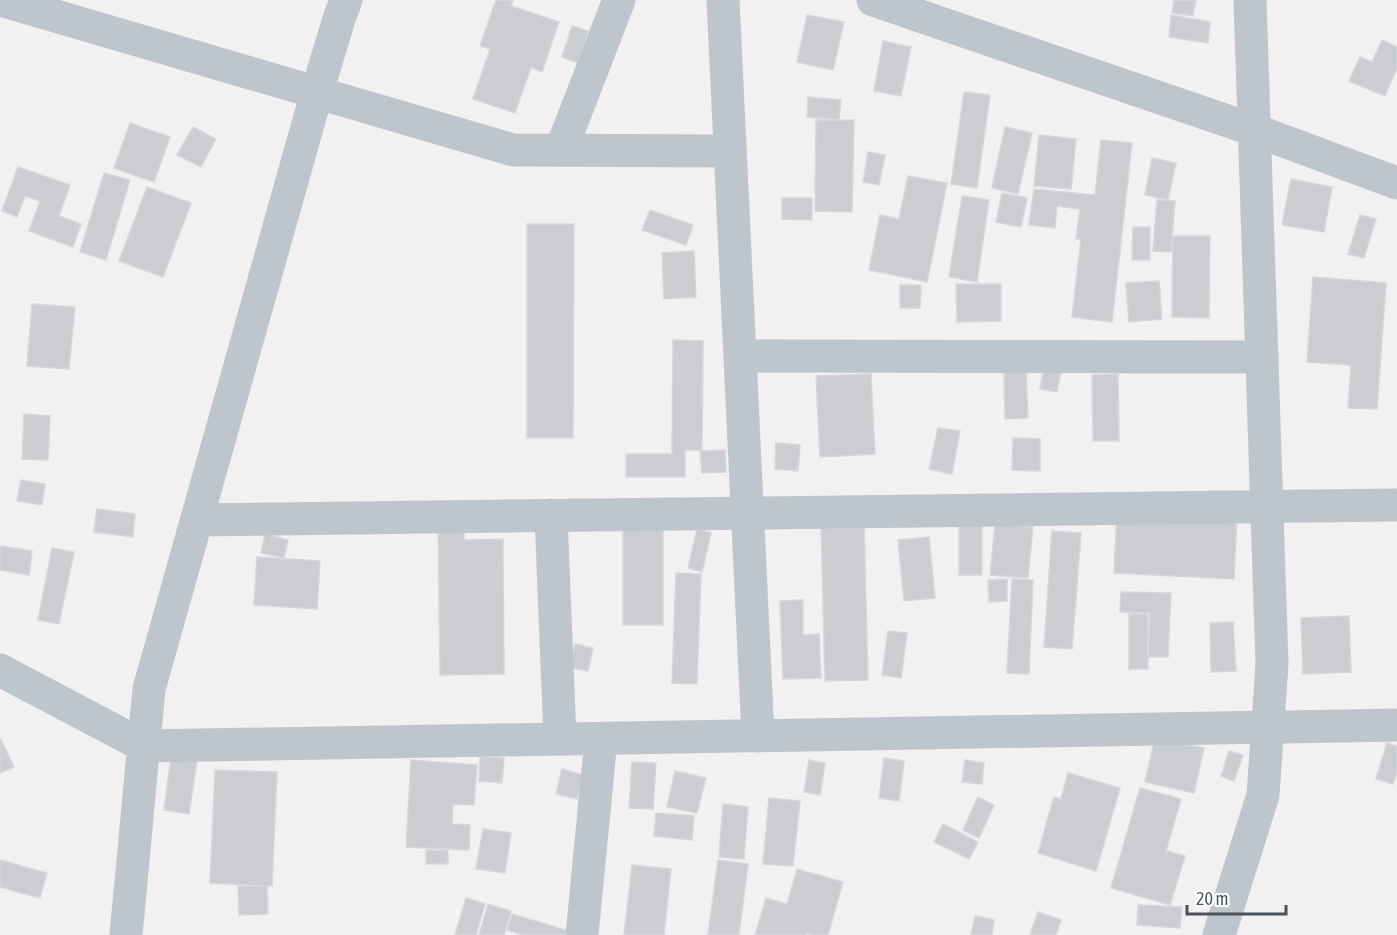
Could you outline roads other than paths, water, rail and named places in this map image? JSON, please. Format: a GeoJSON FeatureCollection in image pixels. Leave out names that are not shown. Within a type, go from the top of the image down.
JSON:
{"type":"FeatureCollection","features":[{"type":"Feature","properties":{"kind":"street"},"geometry":{"type":"LineString","coordinates":[[126,935],[149,689],[345,0]]}},
{"type":"Feature","properties":{"kind":"street"},"geometry":{"type":"LineString","coordinates":[[561,150],[619,0]]}},
{"type":"Feature","properties":{"kind":"street"},"geometry":{"type":"LineString","coordinates":[[723,0],[758,736]]}},
{"type":"Feature","properties":{"kind":"street"},"geometry":{"type":"LineString","coordinates":[[873,0],[1254,130],[1397,183]]}},
{"type":"Feature","properties":{"kind":"street"},"geometry":{"type":"LineString","coordinates":[[1219,935],[1263,795],[1272,664],[1250,0]]}},
{"type":"Feature","properties":{"kind":"street"},"geometry":{"type":"LineString","coordinates":[[18,2],[513,150],[730,151]]}},
{"type":"Feature","properties":{"kind":"street"},"geometry":{"type":"LineString","coordinates":[[740,357],[1262,357]]}},
{"type":"Feature","properties":{"kind":"street"},"geometry":{"type":"LineString","coordinates":[[197,520],[1397,505]]}},
{"type":"Feature","properties":{"kind":"street"},"geometry":{"type":"LineString","coordinates":[[551,515],[560,739]]}},
{"type":"Feature","properties":{"kind":"street"},"geometry":{"type":"LineString","coordinates":[[0,669],[144,746],[1397,725]]}},
{"type":"Feature","properties":{"kind":"street"},"geometry":{"type":"LineString","coordinates":[[582,935],[601,739]]}}]}
